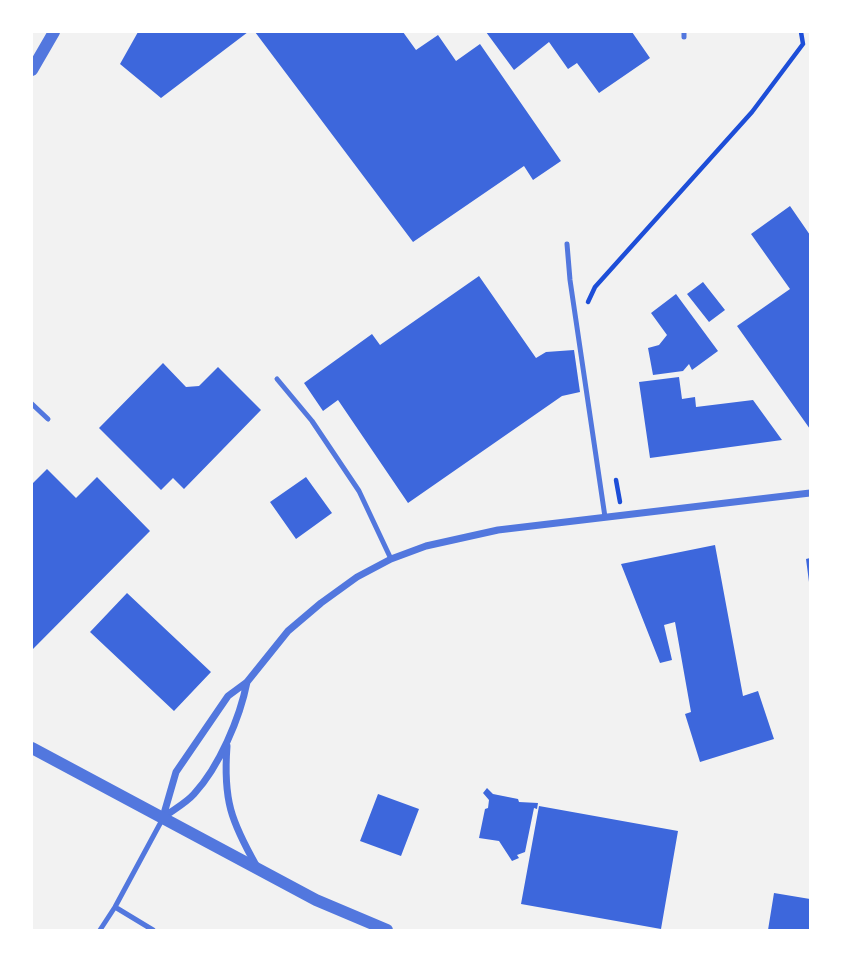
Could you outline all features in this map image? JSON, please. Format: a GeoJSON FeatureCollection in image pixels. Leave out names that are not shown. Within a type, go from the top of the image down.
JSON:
{"type":"FeatureCollection","features":[{"type":"Feature","properties":{"kind":"street"},"geometry":{"type":"LineString","coordinates":[[32,70],[54,32]]}},
{"type":"Feature","properties":{"kind":"street"},"geometry":{"type":"LineString","coordinates":[[163,817],[176,772],[228,696],[247,682],[288,631],[321,603],[357,577],[391,559],[426,546],[485,533],[622,514],[810,493]]}},
{"type":"Feature","properties":{"kind":"street"},"geometry":{"type":"LineString","coordinates":[[163,817],[193,796],[205,780],[243,706],[247,682]]}},
{"type":"Feature","properties":{"kind":"street"},"geometry":{"type":"LineString","coordinates":[[227,738],[225,775],[228,807],[238,833],[259,869]]}},
{"type":"Feature","properties":{"kind":"street"},"geometry":{"type":"LineString","coordinates":[[32,748],[316,900],[387,930]]}},
{"type":"Feature","properties":{"kind":"lane"},"geometry":{"type":"LineString","coordinates":[[567,244],[605,517]]}},
{"type":"Feature","properties":{"kind":"lane"},"geometry":{"type":"LineString","coordinates":[[276,379],[312,421],[359,491],[391,559]]}},
{"type":"Feature","properties":{"kind":"lane"},"geometry":{"type":"LineString","coordinates":[[32,404],[48,419]]}},
{"type":"Feature","properties":{"kind":"lane"},"geometry":{"type":"LineString","coordinates":[[100,930],[116,907],[163,817]]}},
{"type":"Feature","properties":{"kind":"lane"},"geometry":{"type":"LineString","coordinates":[[116,907],[153,930]]}},
{"type":"Feature","properties":{"kind":"path"},"geometry":{"type":"LineString","coordinates":[[590,313],[588,300],[595,287],[752,112],[803,44],[801,32]]}},
{"type":"Feature","properties":{"kind":"path"},"geometry":{"type":"LineString","coordinates":[[615,474],[622,514]]}},
{"type":"Feature","properties":{"kind":"building"},"geometry":{"type":"Polygon","coordinates":[[[138,32],[248,32],[161,98],[120,64],[138,32]]]}},
{"type":"Feature","properties":{"kind":"building"},"geometry":{"type":"Polygon","coordinates":[[[255,32],[403,32],[416,50],[438,35],[456,61],[480,44],[561,161],[533,180],[524,166],[413,242],[255,32]]]}},
{"type":"Feature","properties":{"kind":"building"},"geometry":{"type":"Polygon","coordinates":[[[486,32],[632,32],[650,58],[599,93],[577,63],[568,69],[549,42],[514,70],[486,32]]]}},
{"type":"Feature","properties":{"kind":"building"},"geometry":{"type":"Polygon","coordinates":[[[790,206],[810,235],[810,429],[737,326],[790,289],[751,234],[790,206]]]}},
{"type":"Feature","properties":{"kind":"building"},"geometry":{"type":"Polygon","coordinates":[[[479,276],[536,358],[546,352],[574,350],[580,392],[562,396],[408,503],[338,400],[323,411],[304,383],[372,334],[380,345],[479,276]]]}},
{"type":"Feature","properties":{"kind":"building"},"geometry":{"type":"Polygon","coordinates":[[[703,282],[725,310],[709,322],[687,294],[703,282]]]}},
{"type":"Feature","properties":{"kind":"building"},"geometry":{"type":"Polygon","coordinates":[[[676,294],[718,351],[692,370],[689,364],[683,371],[653,375],[648,348],[659,345],[667,335],[651,313],[676,294]]]}},
{"type":"Feature","properties":{"kind":"building"},"geometry":{"type":"Polygon","coordinates":[[[163,363],[186,387],[199,386],[218,367],[261,410],[184,489],[173,478],[161,490],[99,428],[163,363]]]}},
{"type":"Feature","properties":{"kind":"building"},"geometry":{"type":"Polygon","coordinates":[[[679,377],[682,399],[695,397],[696,407],[753,400],[782,440],[650,458],[639,382],[679,377]]]}},
{"type":"Feature","properties":{"kind":"building"},"geometry":{"type":"Polygon","coordinates":[[[47,469],[76,498],[97,477],[150,531],[32,650],[32,484],[47,469]]]}},
{"type":"Feature","properties":{"kind":"building"},"geometry":{"type":"Polygon","coordinates":[[[306,477],[332,513],[296,539],[270,502],[306,477]]]}},
{"type":"Feature","properties":{"kind":"building"},"geometry":{"type":"Polygon","coordinates":[[[715,545],[743,696],[758,691],[774,739],[700,762],[685,714],[691,712],[675,622],[664,625],[672,660],[660,663],[621,564],[715,545]]]}},
{"type":"Feature","properties":{"kind":"building"},"geometry":{"type":"Polygon","coordinates":[[[810,558],[810,582],[809,582],[806,559],[810,558]]]}},
{"type":"Feature","properties":{"kind":"building"},"geometry":{"type":"Polygon","coordinates":[[[127,593],[211,672],[174,711],[90,632],[127,593]]]}},
{"type":"Feature","properties":{"kind":"building"},"geometry":{"type":"Polygon","coordinates":[[[487,788],[493,794],[518,799],[519,802],[538,803],[537,809],[534,808],[525,852],[512,861],[499,841],[479,838],[485,809],[488,808],[489,800],[483,793],[487,788]]]}},
{"type":"Feature","properties":{"kind":"building"},"geometry":{"type":"Polygon","coordinates":[[[378,794],[419,809],[401,856],[360,841],[378,794]]]}},
{"type":"Feature","properties":{"kind":"building"},"geometry":{"type":"Polygon","coordinates":[[[539,806],[678,831],[661,929],[521,904],[539,806]]]}},
{"type":"Feature","properties":{"kind":"building"},"geometry":{"type":"Polygon","coordinates":[[[774,893],[810,899],[810,930],[768,930],[774,893]]]}}]}
